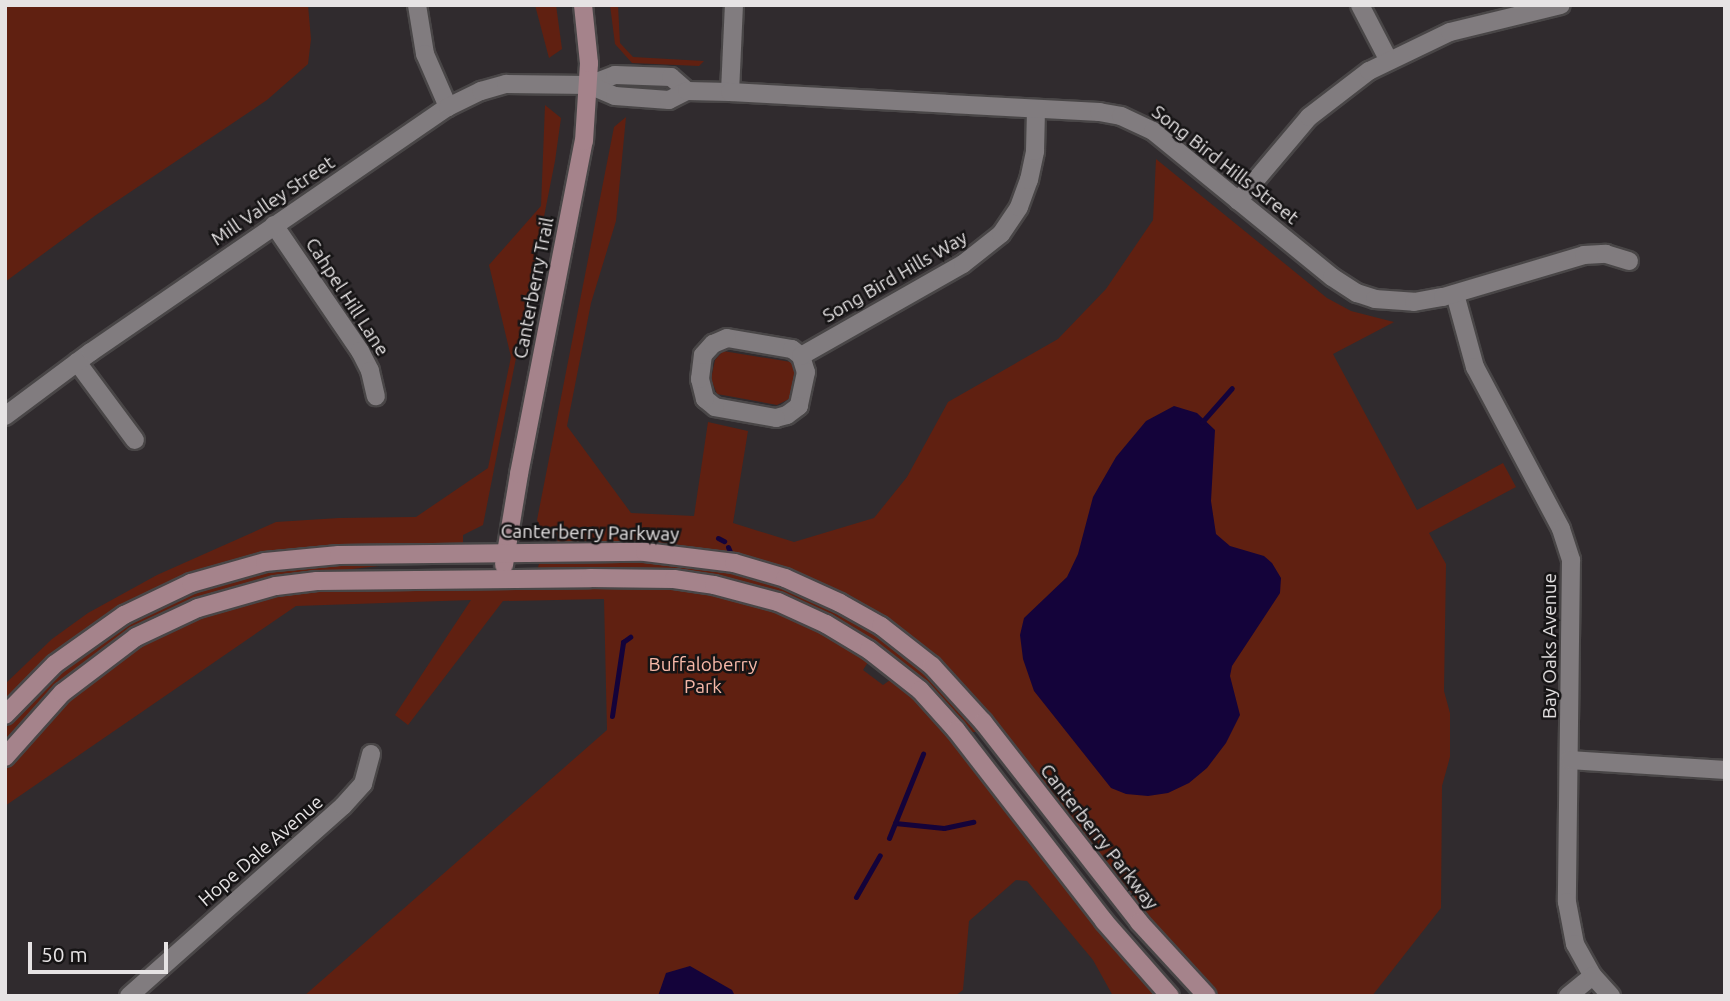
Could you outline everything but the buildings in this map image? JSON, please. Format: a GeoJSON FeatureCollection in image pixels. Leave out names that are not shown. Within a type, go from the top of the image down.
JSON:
{"type":"FeatureCollection","features":[{"type":"Feature","properties":{"kind":"street"},"geometry":{"type":"LineString","coordinates":[[417,5],[425,54],[448,107]]}},
{"type":"Feature","properties":{"kind":"street","name":"Canterberry Trail"},"geometry":{"type":"LineString","coordinates":[[503,579],[505,553],[582,153],[589,85],[583,5]]}},
{"type":"Feature","properties":{"kind":"street"},"geometry":{"type":"LineString","coordinates":[[730,92],[734,5]]}},
{"type":"Feature","properties":{"kind":"street"},"geometry":{"type":"LineString","coordinates":[[1360,5],[1388,59]]}},
{"type":"Feature","properties":{"kind":"street"},"geometry":{"type":"LineString","coordinates":[[1238,201],[1309,117],[1353,81],[1388,59],[1450,32],[1561,5]]}},
{"type":"Feature","properties":{"kind":"street","name":"Song Bird Hills Street"},"geometry":{"type":"LineString","coordinates":[[589,85],[615,75],[671,77],[687,90],[1099,112],[1133,121],[1153,131],[1332,277],[1357,293],[1400,302],[1429,300],[1455,294],[1584,255],[1606,254],[1629,261]]}},
{"type":"Feature","properties":{"kind":"street","name":"Mill Valley Street"},"geometry":{"type":"LineString","coordinates":[[5,416],[77,362],[448,107],[481,90],[506,84],[589,85]]}},
{"type":"Feature","properties":{"kind":"street","name":"Song Bird Hills Way"},"geometry":{"type":"LineString","coordinates":[[801,356],[974,257],[1001,234],[1019,207],[1029,180],[1035,150],[1036,109]]}},
{"type":"Feature","properties":{"kind":"street","name":"Cahpel Hill Lane"},"geometry":{"type":"LineString","coordinates":[[274,225],[360,351],[370,371],[376,396]]}},
{"type":"Feature","properties":{"kind":"street","name":"Bay Oaks Avenue"},"geometry":{"type":"LineString","coordinates":[[1455,294],[1475,367],[1552,510],[1568,548],[1573,586],[1568,915],[1579,955],[1611,996]]}},
{"type":"Feature","properties":{"kind":"street"},"geometry":{"type":"LineString","coordinates":[[722,339],[792,349],[801,356],[806,372],[802,399],[795,410],[782,417],[715,407],[701,390],[703,355],[722,339]]}},
{"type":"Feature","properties":{"kind":"street"},"geometry":{"type":"LineString","coordinates":[[77,362],[135,440]]}},
{"type":"Feature","properties":{"kind":"street","name":"Canterberry Parkway"},"geometry":{"type":"LineString","coordinates":[[5,715],[43,675],[97,631],[134,609],[212,576],[265,562],[313,556],[505,553],[664,553],[727,562],[796,582],[872,621],[925,660],[972,708],[1101,876],[1207,996]]}},
{"type":"Feature","properties":{"kind":"street"},"geometry":{"type":"LineString","coordinates":[[5,757],[46,708],[91,668],[144,633],[198,608],[301,582],[653,578],[706,583],[778,602],[853,639],[896,670],[939,709],[1104,921],[1171,996]]}},
{"type":"Feature","properties":{"kind":"street","name":"Hope Dale Avenue"},"geometry":{"type":"LineString","coordinates":[[129,996],[343,806],[363,784],[371,754]]}},
{"type":"Feature","properties":{"kind":"street"},"geometry":{"type":"LineString","coordinates":[[1570,760],[1725,770]]}},
{"type":"Feature","properties":{"kind":"street"},"geometry":{"type":"LineString","coordinates":[[1568,996],[1593,976]]}},
{"type":"Feature","properties":{"kind":"green space"},"geometry":{"type":"Polygon","coordinates":[[[5,5],[308,5],[311,39],[308,64],[267,100],[96,215],[5,282],[5,5]]]}},
{"type":"Feature","properties":{"kind":"green space"},"geometry":{"type":"Polygon","coordinates":[[[535,5],[556,5],[562,49],[549,58],[535,5]]]}},
{"type":"Feature","properties":{"kind":"green space"},"geometry":{"type":"Polygon","coordinates":[[[610,5],[618,5],[620,43],[633,57],[704,61],[699,66],[632,63],[615,44],[610,5]]]}},
{"type":"Feature","properties":{"kind":"green space"},"geometry":{"type":"Polygon","coordinates":[[[545,105],[561,118],[555,161],[483,525],[463,535],[463,546],[320,549],[126,605],[68,642],[5,704],[5,684],[52,639],[88,613],[157,575],[276,522],[416,517],[488,468],[511,357],[489,265],[541,206],[545,105]]]}},
{"type":"Feature","properties":{"kind":"green space"},"geometry":{"type":"Polygon","coordinates":[[[626,117],[616,221],[591,303],[567,426],[631,513],[694,516],[708,422],[748,431],[733,523],[794,542],[874,518],[907,477],[948,402],[1058,339],[1106,289],[1153,220],[1156,159],[1327,298],[1351,311],[1394,322],[1333,354],[1417,510],[1503,463],[1516,487],[1429,533],[1446,564],[1444,691],[1450,713],[1450,757],[1442,786],[1441,908],[1372,996],[1217,996],[1175,953],[926,652],[712,552],[662,546],[558,546],[557,534],[544,533],[537,520],[614,127],[626,117]]]}},
{"type":"Feature","properties":{"kind":"green space"},"geometry":{"type":"Polygon","coordinates":[[[723,351],[791,362],[795,373],[789,399],[777,405],[717,394],[711,379],[715,360],[723,351]]]}},
{"type":"Feature","properties":{"kind":"green space"},"geometry":{"type":"Polygon","coordinates":[[[649,560],[720,568],[778,584],[829,605],[884,638],[927,672],[977,727],[975,732],[970,732],[931,689],[874,643],[775,593],[704,575],[542,571],[538,567],[540,561],[649,560]]]}},
{"type":"Feature","properties":{"kind":"green space"},"geometry":{"type":"Polygon","coordinates":[[[468,562],[379,566],[288,576],[124,636],[55,689],[5,745],[5,726],[52,677],[132,619],[195,590],[253,573],[311,564],[468,562]]]}},
{"type":"Feature","properties":{"kind":"green space","name":"Buffaloberry Park"},"geometry":{"type":"Polygon","coordinates":[[[653,586],[715,593],[787,615],[808,623],[870,659],[863,670],[883,685],[893,678],[937,720],[1161,996],[1113,996],[1093,960],[1027,881],[1016,880],[969,921],[963,990],[955,996],[304,996],[607,730],[604,599],[503,601],[408,725],[395,715],[471,600],[296,606],[5,806],[5,770],[59,706],[140,643],[195,617],[272,595],[324,589],[653,586]]]}},
{"type":"Feature","properties":{"kind":"shaded area"},"geometry":{"type":"Polygon","coordinates":[[[1174,406],[1197,413],[1215,430],[1211,501],[1216,534],[1230,546],[1264,556],[1272,563],[1281,578],[1280,593],[1232,666],[1230,676],[1240,715],[1226,743],[1207,768],[1189,783],[1168,793],[1148,796],[1126,794],[1111,788],[1034,691],[1023,659],[1020,635],[1024,618],[1067,577],[1078,554],[1093,497],[1116,457],[1146,421],[1174,406]]]}},
{"type":"Feature","properties":{"kind":"shaded area"},"geometry":{"type":"Polygon","coordinates":[[[690,966],[732,990],[735,996],[658,996],[666,973],[690,966]]]}},
{"type":"Feature","properties":{"kind":"waterway"},"geometry":{"type":"LineString","coordinates":[[1202,422],[1232,388]]}},
{"type":"Feature","properties":{"kind":"waterway"},"geometry":{"type":"LineString","coordinates":[[718,538],[724,541]]}},
{"type":"Feature","properties":{"kind":"waterway"},"geometry":{"type":"LineString","coordinates":[[728,547],[731,554]]}},
{"type":"Feature","properties":{"kind":"waterway"},"geometry":{"type":"LineString","coordinates":[[612,716],[623,642],[630,637]]}},
{"type":"Feature","properties":{"kind":"waterway"},"geometry":{"type":"LineString","coordinates":[[889,838],[923,754]]}},
{"type":"Feature","properties":{"kind":"waterway"},"geometry":{"type":"LineString","coordinates":[[895,823],[944,828],[973,822]]}},
{"type":"Feature","properties":{"kind":"waterway"},"geometry":{"type":"LineString","coordinates":[[856,897],[880,855]]}}]}
